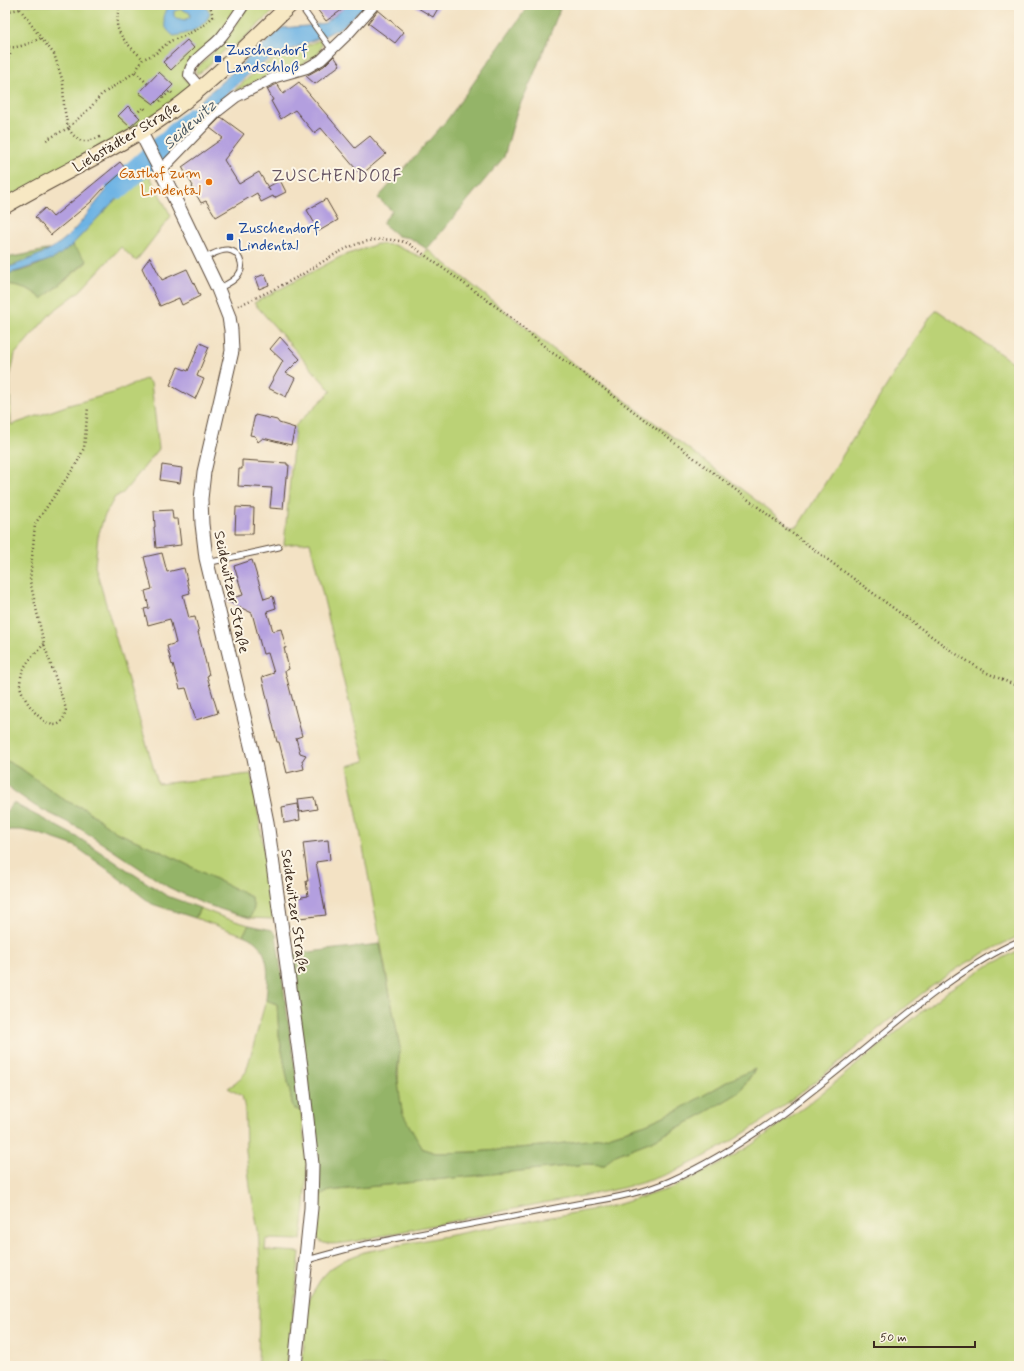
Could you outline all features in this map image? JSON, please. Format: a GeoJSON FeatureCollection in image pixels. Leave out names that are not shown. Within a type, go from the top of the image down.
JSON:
{"type":"FeatureCollection","features":[{"type":"Feature","properties":{"kind":"main road","name":"Liebstädter Straße"},"geometry":{"type":"LineString","coordinates":[[5,206],[140,131],[176,108],[200,88],[290,5]]}},
{"type":"Feature","properties":{"kind":"street"},"geometry":{"type":"LineString","coordinates":[[200,88],[189,76],[189,69],[193,63],[222,37],[244,5]]}},
{"type":"Feature","properties":{"kind":"street"},"geometry":{"type":"LineString","coordinates":[[158,166],[218,111],[236,97],[276,77],[307,68],[321,60],[329,46],[361,21],[374,5]]}},
{"type":"Feature","properties":{"kind":"street","name":"Seidewitzer Straße"},"geometry":{"type":"LineString","coordinates":[[140,131],[204,258],[227,311],[231,330],[232,351],[204,472],[201,498],[202,524],[207,563],[254,758],[266,815],[302,1074],[312,1164],[311,1208],[307,1260],[295,1366]]}},
{"type":"Feature","properties":{"kind":"lane"},"geometry":{"type":"LineString","coordinates":[[300,5],[329,46]]}},
{"type":"Feature","properties":{"kind":"lane"},"geometry":{"type":"LineString","coordinates":[[204,258],[220,251],[228,250],[235,252],[239,257],[241,267],[240,273],[235,279],[218,289]]}},
{"type":"Feature","properties":{"kind":"lane"},"geometry":{"type":"LineString","coordinates":[[207,563],[278,547]]}},
{"type":"Feature","properties":{"kind":"lane"},"geometry":{"type":"LineString","coordinates":[[307,1260],[362,1245],[610,1199],[669,1181],[743,1141],[802,1099],[942,986],[1006,947],[1019,942]]}},
{"type":"Feature","properties":{"kind":"path"},"geometry":{"type":"LineString","coordinates":[[20,5],[20,9],[54,54],[63,82],[64,108],[68,128],[72,135],[81,141],[89,141],[105,135]]}},
{"type":"Feature","properties":{"kind":"path"},"geometry":{"type":"LineString","coordinates":[[120,5],[117,21],[118,31],[129,46],[143,59]]}},
{"type":"Feature","properties":{"kind":"path"},"geometry":{"type":"LineString","coordinates":[[46,140],[68,128],[90,108],[101,95],[135,72],[143,59],[155,54],[170,41],[184,36],[203,26],[213,17],[210,5]]}},
{"type":"Feature","properties":{"kind":"path"},"geometry":{"type":"LineString","coordinates":[[5,16],[9,11],[20,9]]}},
{"type":"Feature","properties":{"kind":"path"},"geometry":{"type":"LineString","coordinates":[[5,46],[10,48],[28,44],[41,38]]}},
{"type":"Feature","properties":{"kind":"path"},"geometry":{"type":"LineString","coordinates":[[5,61],[11,54],[10,48]]}},
{"type":"Feature","properties":{"kind":"path"},"geometry":{"type":"LineString","coordinates":[[135,72],[147,83]]}},
{"type":"Feature","properties":{"kind":"path"},"geometry":{"type":"LineString","coordinates":[[227,311],[290,281],[344,249],[363,241],[383,239],[408,243],[509,316],[551,352],[585,374],[793,534],[953,652],[985,672],[1019,687]]}},
{"type":"Feature","properties":{"kind":"path"},"geometry":{"type":"LineString","coordinates":[[44,644],[22,671],[20,685],[25,697],[40,719],[48,724],[54,725],[61,723],[64,720],[66,710],[44,644],[30,581],[35,524],[77,463],[84,448],[88,407]]}},
{"type":"Feature","properties":{"kind":"green space"},"geometry":{"type":"Polygon","coordinates":[[[5,5],[238,5],[219,35],[185,67],[184,78],[191,86],[158,113],[136,127],[5,199],[5,5]]]}},
{"type":"Feature","properties":{"kind":"green space"},"geometry":{"type":"Polygon","coordinates":[[[248,5],[280,5],[232,49],[229,46],[201,72],[196,74],[196,69],[226,40],[248,5]]]}},
{"type":"Feature","properties":{"kind":"green space"},"geometry":{"type":"Polygon","coordinates":[[[529,5],[560,9],[532,79],[517,111],[504,157],[427,249],[410,238],[398,236],[382,223],[392,211],[378,198],[447,120],[529,5]]]}},
{"type":"Feature","properties":{"kind":"green space"},"geometry":{"type":"Polygon","coordinates":[[[320,40],[322,45],[315,61],[312,58],[304,63],[304,66],[274,73],[235,91],[257,70],[276,58],[320,40]]]}},
{"type":"Feature","properties":{"kind":"green space"},"geometry":{"type":"Polygon","coordinates":[[[147,171],[171,216],[136,261],[121,247],[79,292],[52,312],[15,354],[10,377],[11,425],[69,405],[113,393],[145,379],[151,383],[159,449],[122,494],[115,497],[104,517],[98,536],[95,566],[158,784],[251,774],[260,824],[273,919],[250,918],[254,908],[251,897],[160,851],[116,832],[85,809],[66,801],[23,770],[5,760],[5,284],[25,288],[42,299],[87,262],[72,245],[112,203],[147,171]]]}},
{"type":"Feature","properties":{"kind":"green space"},"geometry":{"type":"Polygon","coordinates":[[[377,244],[394,245],[421,257],[427,249],[553,349],[622,398],[791,527],[798,526],[930,317],[937,310],[1019,367],[1019,936],[958,968],[921,994],[818,1079],[769,1116],[719,1149],[683,1167],[651,1180],[608,1191],[359,1241],[332,1244],[320,1241],[317,1237],[315,1226],[318,1197],[329,1191],[587,1164],[605,1165],[613,1156],[654,1140],[698,1117],[740,1092],[755,1070],[730,1080],[680,1109],[646,1124],[602,1138],[542,1146],[475,1152],[436,1153],[423,1149],[406,1121],[400,1103],[398,1072],[400,1048],[348,766],[365,761],[345,687],[310,542],[284,545],[295,426],[331,391],[254,303],[340,257],[377,244]]]}},
{"type":"Feature","properties":{"kind":"green space"},"geometry":{"type":"Polygon","coordinates":[[[72,245],[87,261],[42,299],[25,288],[5,284],[5,273],[13,273],[31,268],[58,255],[72,245]]]}},
{"type":"Feature","properties":{"kind":"green space"},"geometry":{"type":"Polygon","coordinates":[[[50,249],[38,256],[10,267],[5,266],[5,258],[50,249]]]}},
{"type":"Feature","properties":{"kind":"green space"},"geometry":{"type":"Polygon","coordinates":[[[5,760],[23,770],[66,801],[85,809],[116,832],[160,851],[251,897],[254,908],[250,918],[202,903],[168,887],[79,828],[35,806],[5,785],[5,760]]]}},
{"type":"Feature","properties":{"kind":"green space"},"geometry":{"type":"Polygon","coordinates":[[[13,803],[79,838],[167,896],[200,908],[195,918],[152,904],[75,846],[37,833],[21,830],[9,830],[5,833],[5,813],[13,803]]]}},
{"type":"Feature","properties":{"kind":"green space"},"geometry":{"type":"Polygon","coordinates":[[[200,908],[225,918],[249,925],[243,935],[195,918],[200,908]]]}},
{"type":"Feature","properties":{"kind":"green space"},"geometry":{"type":"Polygon","coordinates":[[[249,925],[272,930],[276,934],[301,1111],[293,1108],[279,1035],[277,1004],[266,1000],[268,971],[264,954],[260,946],[253,940],[243,935],[249,925]]]}},
{"type":"Feature","properties":{"kind":"green space"},"geometry":{"type":"Polygon","coordinates":[[[380,944],[400,1048],[397,1074],[402,1112],[423,1149],[436,1153],[475,1152],[542,1146],[602,1138],[646,1124],[680,1109],[730,1080],[755,1069],[740,1092],[698,1117],[654,1140],[613,1156],[605,1165],[587,1164],[329,1191],[318,1197],[316,1166],[291,954],[380,944]]]}},
{"type":"Feature","properties":{"kind":"green space"},"geometry":{"type":"Polygon","coordinates":[[[1019,950],[1019,1366],[302,1366],[308,1300],[321,1279],[330,1269],[344,1260],[364,1252],[613,1206],[672,1188],[699,1175],[747,1148],[806,1106],[947,991],[984,968],[1019,950]]]}},
{"type":"Feature","properties":{"kind":"green space"},"geometry":{"type":"Polygon","coordinates":[[[266,1000],[277,1004],[279,1035],[293,1108],[301,1111],[307,1161],[305,1206],[301,1240],[266,1239],[265,1250],[300,1252],[287,1366],[258,1366],[260,1262],[258,1230],[250,1187],[246,1151],[245,1109],[242,1096],[228,1088],[236,1083],[246,1072],[266,1000]]]}},
{"type":"Feature","properties":{"kind":"water"},"geometry":{"type":"Polygon","coordinates":[[[170,5],[205,5],[210,14],[200,27],[185,34],[174,36],[165,26],[164,18],[170,5]],[[181,9],[174,11],[174,16],[185,20],[190,17],[190,13],[181,9]]]}},
{"type":"Feature","properties":{"kind":"water"},"geometry":{"type":"Polygon","coordinates":[[[348,5],[366,5],[342,27],[275,56],[255,68],[173,146],[166,138],[198,103],[282,28],[325,23],[348,5]]]}},
{"type":"Feature","properties":{"kind":"water"},"geometry":{"type":"Polygon","coordinates":[[[139,162],[147,171],[112,203],[72,245],[55,258],[11,273],[5,273],[5,266],[10,267],[40,255],[67,237],[109,188],[121,176],[139,162]]]}},
{"type":"Feature","properties":{"kind":"building"},"geometry":{"type":"Polygon","coordinates":[[[314,5],[349,5],[326,21],[314,5]]]}},
{"type":"Feature","properties":{"kind":"building"},"geometry":{"type":"Polygon","coordinates":[[[413,5],[440,5],[433,17],[413,5]]]}},
{"type":"Feature","properties":{"kind":"building"},"geometry":{"type":"Polygon","coordinates":[[[378,10],[404,32],[395,43],[368,23],[378,10]]]}},
{"type":"Feature","properties":{"kind":"building"},"geometry":{"type":"Polygon","coordinates":[[[187,40],[194,48],[171,70],[163,62],[187,40]]]}},
{"type":"Feature","properties":{"kind":"building"},"geometry":{"type":"Polygon","coordinates":[[[334,56],[340,65],[315,84],[306,76],[324,66],[334,56]]]}},
{"type":"Feature","properties":{"kind":"building"},"geometry":{"type":"Polygon","coordinates":[[[159,72],[173,85],[154,104],[139,93],[159,72]]]}},
{"type":"Feature","properties":{"kind":"building"},"geometry":{"type":"Polygon","coordinates":[[[299,82],[355,148],[370,136],[386,154],[361,175],[321,128],[314,133],[295,110],[281,119],[271,101],[273,100],[267,89],[277,84],[283,94],[299,82]]]}},
{"type":"Feature","properties":{"kind":"building"},"geometry":{"type":"Polygon","coordinates":[[[128,106],[140,118],[130,127],[118,116],[128,106]]]}},
{"type":"Feature","properties":{"kind":"building","name":"Gasthof zum Lindental"},"geometry":{"type":"Polygon","coordinates":[[[221,117],[244,134],[224,160],[239,184],[259,172],[270,191],[268,187],[280,180],[286,192],[261,202],[257,193],[216,217],[206,201],[201,203],[182,167],[223,138],[210,128],[221,117]]]}},
{"type":"Feature","properties":{"kind":"building"},"geometry":{"type":"Polygon","coordinates":[[[120,162],[126,169],[103,189],[91,202],[51,235],[35,217],[45,208],[53,217],[120,162]]]}},
{"type":"Feature","properties":{"kind":"building"},"geometry":{"type":"Polygon","coordinates":[[[326,199],[338,220],[319,231],[307,210],[326,199]]]}},
{"type":"Feature","properties":{"kind":"building"},"geometry":{"type":"Polygon","coordinates":[[[150,257],[162,280],[187,269],[200,296],[182,305],[179,298],[160,306],[142,268],[150,257]]]}},
{"type":"Feature","properties":{"kind":"building"},"geometry":{"type":"Polygon","coordinates":[[[265,274],[269,285],[259,289],[255,278],[265,274]]]}},
{"type":"Feature","properties":{"kind":"building"},"geometry":{"type":"Polygon","coordinates":[[[280,337],[300,359],[286,373],[295,378],[286,397],[268,388],[283,361],[270,349],[280,337]]]}},
{"type":"Feature","properties":{"kind":"building"},"geometry":{"type":"Polygon","coordinates":[[[200,343],[209,347],[197,376],[204,379],[195,399],[170,385],[178,367],[188,371],[200,343]]]}},
{"type":"Feature","properties":{"kind":"building"},"geometry":{"type":"Polygon","coordinates":[[[255,415],[277,420],[279,423],[295,428],[291,445],[263,438],[258,442],[255,436],[250,435],[255,415]]]}},
{"type":"Feature","properties":{"kind":"building"},"geometry":{"type":"Polygon","coordinates":[[[242,460],[287,463],[287,465],[289,465],[288,477],[286,477],[283,509],[270,508],[272,488],[238,486],[239,469],[242,469],[242,460]]]}},
{"type":"Feature","properties":{"kind":"building"},"geometry":{"type":"Polygon","coordinates":[[[162,465],[182,468],[180,483],[160,480],[162,465]]]}},
{"type":"Feature","properties":{"kind":"building"},"geometry":{"type":"Polygon","coordinates":[[[236,507],[254,508],[253,534],[235,534],[236,507]]]}},
{"type":"Feature","properties":{"kind":"building"},"geometry":{"type":"Polygon","coordinates":[[[172,510],[173,519],[178,519],[181,545],[156,548],[154,511],[172,510]]]}},
{"type":"Feature","properties":{"kind":"building"},"geometry":{"type":"Polygon","coordinates":[[[162,553],[167,572],[184,568],[190,593],[183,595],[189,618],[195,617],[209,675],[207,676],[218,713],[196,720],[186,688],[180,689],[167,646],[176,643],[170,619],[148,625],[144,609],[149,608],[145,591],[152,589],[144,557],[162,553]]]}},
{"type":"Feature","properties":{"kind":"building"},"geometry":{"type":"Polygon","coordinates":[[[252,560],[264,599],[273,596],[276,608],[267,611],[273,631],[281,629],[289,669],[285,671],[302,736],[296,738],[300,753],[306,755],[302,761],[304,769],[287,773],[279,742],[277,742],[262,677],[274,673],[268,653],[263,654],[252,613],[225,600],[243,595],[234,566],[252,560]]]}},
{"type":"Feature","properties":{"kind":"building"},"geometry":{"type":"Polygon","coordinates":[[[314,797],[317,809],[300,812],[298,799],[314,797]]]}},
{"type":"Feature","properties":{"kind":"building"},"geometry":{"type":"Polygon","coordinates":[[[298,804],[300,820],[284,823],[282,807],[298,804]]]}},
{"type":"Feature","properties":{"kind":"building"},"geometry":{"type":"Polygon","coordinates":[[[328,840],[330,860],[316,862],[326,915],[299,918],[296,898],[308,896],[306,881],[308,881],[303,843],[328,840]]]}},
{"type":"Feature","properties":{"kind":"waterway","name":"Seidewitz"},"geometry":{"type":"LineString","coordinates":[[118,187],[194,119]]}},
{"type":"Feature","properties":{"kind":"place","name":"Zuschendorf Landschloß"},"geometry":{"type":"Point","coordinates":[218,59]}},
{"type":"Feature","properties":{"kind":"place","name":"Gasthof zum Lindental"},"geometry":{"type":"Point","coordinates":[209,182]}},
{"type":"Feature","properties":{"kind":"place","name":"Zuschendorf Lindental"},"geometry":{"type":"Point","coordinates":[230,237]}},
{"type":"Feature","properties":{"kind":"district","name":"ZUSCHENDORF"},"geometry":{"type":"Point","coordinates":[337,175]}}]}
